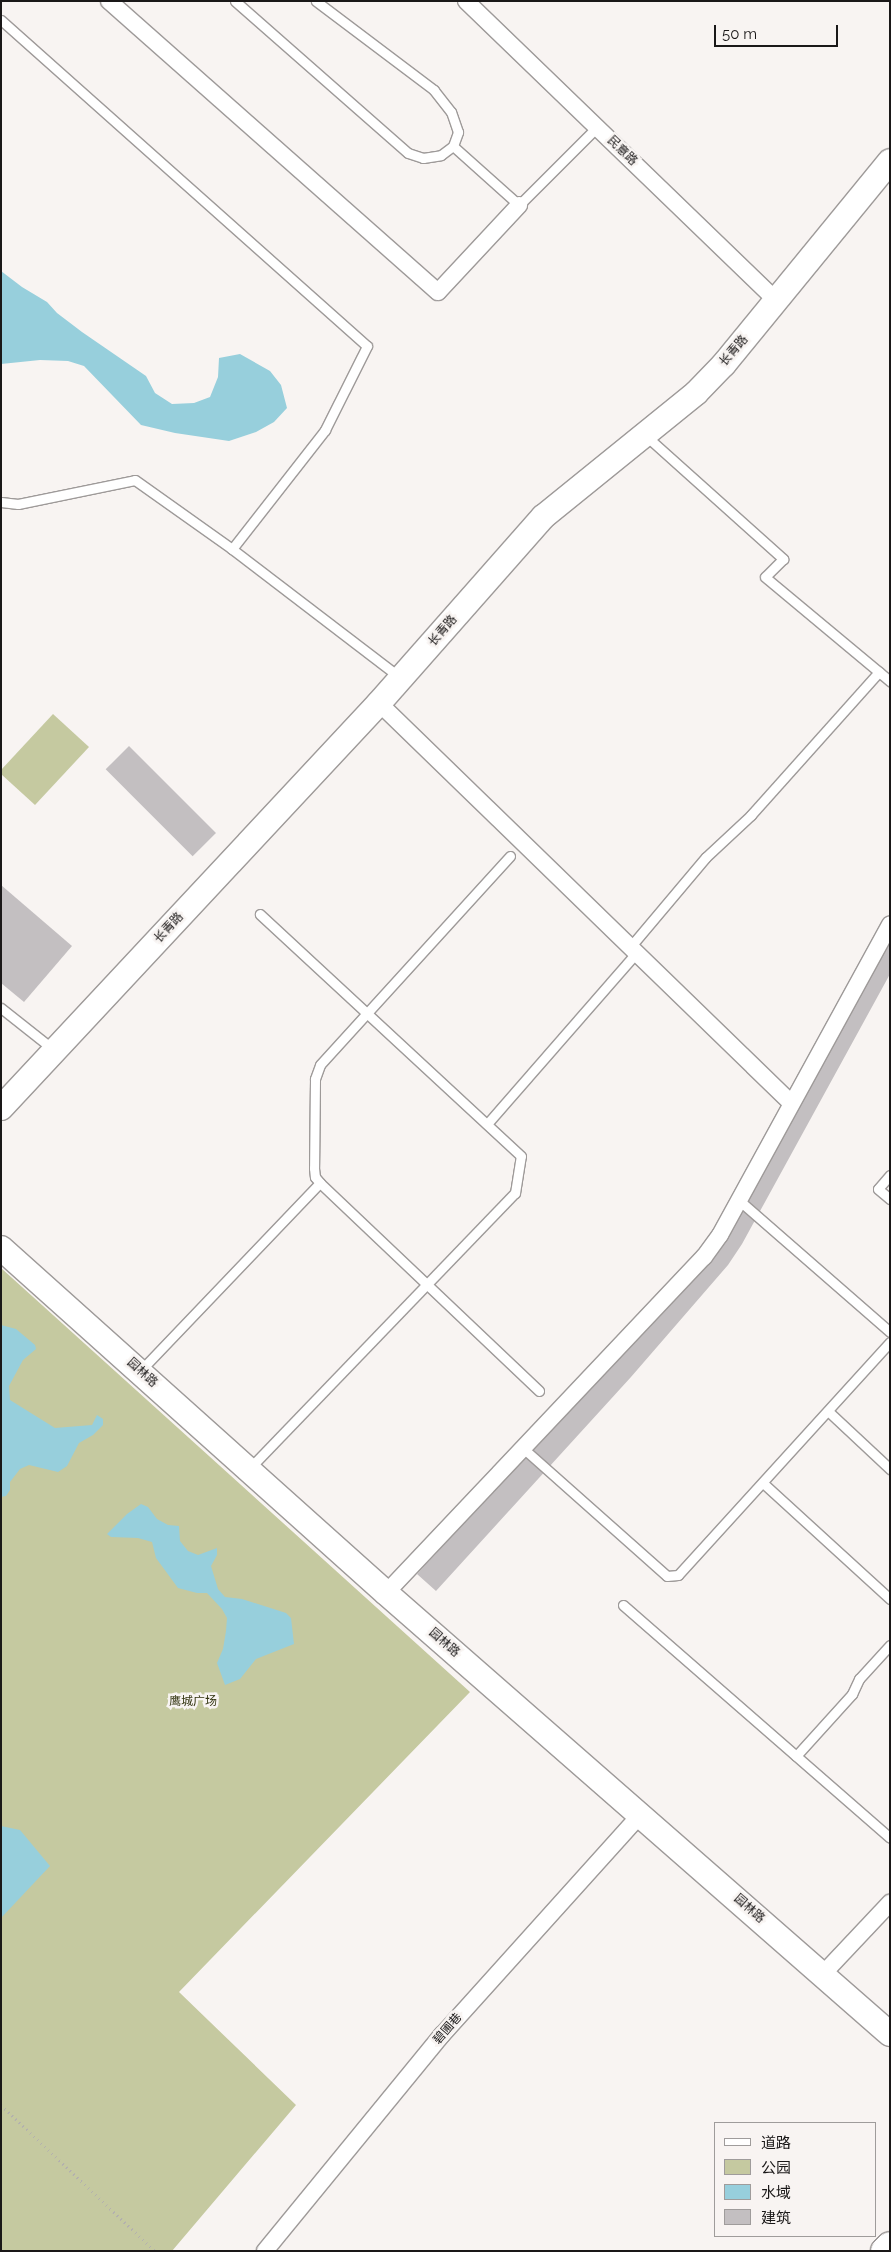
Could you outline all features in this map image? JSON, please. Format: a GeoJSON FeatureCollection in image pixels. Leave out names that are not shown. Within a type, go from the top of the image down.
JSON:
{"type":"FeatureCollection","features":[{"type":"Feature","properties":{"kind":"main road"},"geometry":{"type":"LineString","coordinates":[[884,2251],[890,2245]]}},
{"type":"Feature","properties":{"kind":"street"},"geometry":{"type":"LineString","coordinates":[[109,1],[438,292],[519,205]]}},
{"type":"Feature","properties":{"kind":"street","name":"民意路"},"geometry":{"type":"LineString","coordinates":[[466,1],[777,301]]}},
{"type":"Feature","properties":{"kind":"street","name":"长青路"},"geometry":{"type":"LineString","coordinates":[[1,1108],[379,703],[543,517],[696,393],[777,301],[890,161]]}},
{"type":"Feature","properties":{"kind":"street"},"geometry":{"type":"LineString","coordinates":[[379,703],[791,1103]]}},
{"type":"Feature","properties":{"kind":"street"},"geometry":{"type":"LineString","coordinates":[[386,1593],[704,1257],[720,1235],[890,924]]}},
{"type":"Feature","properties":{"kind":"street","name":"园林路"},"geometry":{"type":"LineString","coordinates":[[1,1248],[386,1593],[890,2034]]}},
{"type":"Feature","properties":{"kind":"street","name":"碧圃巷"},"geometry":{"type":"LineString","coordinates":[[265,2251],[442,2035],[640,1815]]}},
{"type":"Feature","properties":{"kind":"street"},"geometry":{"type":"LineString","coordinates":[[823,1974],[890,1903]]}},
{"type":"Feature","properties":{"kind":"lane"},"geometry":{"type":"LineString","coordinates":[[235,1],[408,154],[423,158],[441,155],[453,146],[458,132],[451,112],[434,90],[316,1]]}},
{"type":"Feature","properties":{"kind":"lane"},"geometry":{"type":"LineString","coordinates":[[1,20],[367,346],[325,430],[232,549]]}},
{"type":"Feature","properties":{"kind":"lane"},"geometry":{"type":"LineString","coordinates":[[453,146],[519,205],[596,127]]}},
{"type":"Feature","properties":{"kind":"lane"},"geometry":{"type":"LineString","coordinates":[[645,434],[782,559],[765,577],[890,681]]}},
{"type":"Feature","properties":{"kind":"lane"},"geometry":{"type":"LineString","coordinates":[[1,502],[18,504],[134,480],[232,549],[401,679]]}},
{"type":"Feature","properties":{"kind":"lane"},"geometry":{"type":"LineString","coordinates":[[487,1124],[634,949],[706,857],[751,815],[879,672]]}},
{"type":"Feature","properties":{"kind":"lane"},"geometry":{"type":"LineString","coordinates":[[510,856],[320,1065],[315,1079],[314,1168],[315,1177],[320,1183],[539,1392]]}},
{"type":"Feature","properties":{"kind":"lane"},"geometry":{"type":"LineString","coordinates":[[249,1469],[515,1193],[521,1156],[260,914]]}},
{"type":"Feature","properties":{"kind":"lane"},"geometry":{"type":"LineString","coordinates":[[1,1008],[55,1051]]}},
{"type":"Feature","properties":{"kind":"lane"},"geometry":{"type":"LineString","coordinates":[[890,1175],[878,1189],[890,1199]]}},
{"type":"Feature","properties":{"kind":"lane"},"geometry":{"type":"LineString","coordinates":[[140,1371],[320,1183]]}},
{"type":"Feature","properties":{"kind":"lane"},"geometry":{"type":"LineString","coordinates":[[741,1202],[890,1332]]}},
{"type":"Feature","properties":{"kind":"lane"},"geometry":{"type":"LineString","coordinates":[[524,1448],[667,1576],[678,1575],[890,1342]]}},
{"type":"Feature","properties":{"kind":"lane"},"geometry":{"type":"LineString","coordinates":[[828,1412],[890,1469]]}},
{"type":"Feature","properties":{"kind":"lane"},"geometry":{"type":"LineString","coordinates":[[763,1483],[890,1600]]}},
{"type":"Feature","properties":{"kind":"lane"},"geometry":{"type":"LineString","coordinates":[[623,1605],[890,1838]]}},
{"type":"Feature","properties":{"kind":"lane"},"geometry":{"type":"LineString","coordinates":[[796,1756],[852,1694],[858,1679],[890,1645]]}},
{"type":"Feature","properties":{"kind":"path"},"geometry":{"type":"LineString","coordinates":[[1,2105],[155,2251]]}},
{"type":"Feature","properties":{"kind":"green space"},"geometry":{"type":"Polygon","coordinates":[[[53,714],[89,747],[35,805],[1,774],[1,770],[53,714]]]}},
{"type":"Feature","properties":{"kind":"green space","name":"鹰城广场"},"geometry":{"type":"Polygon","coordinates":[[[1,1268],[470,1692],[179,1992],[296,2105],[172,2251],[1,2251],[1,1268]]]}},
{"type":"Feature","properties":{"kind":"water"},"geometry":{"type":"Polygon","coordinates":[[[1,271],[22,287],[47,302],[57,313],[82,332],[146,376],[155,393],[172,404],[194,403],[210,397],[218,377],[219,358],[240,354],[270,371],[281,385],[287,408],[274,422],[256,432],[229,441],[175,433],[141,425],[84,366],[68,361],[40,360],[1,364],[1,271]]]}},
{"type":"Feature","properties":{"kind":"water"},"geometry":{"type":"Polygon","coordinates":[[[1,1325],[16,1329],[35,1345],[36,1349],[23,1360],[9,1386],[10,1400],[55,1428],[92,1425],[97,1415],[103,1419],[103,1425],[93,1435],[79,1443],[67,1466],[58,1472],[29,1465],[20,1469],[10,1482],[10,1490],[6,1496],[1,1497],[1,1325]]]}},
{"type":"Feature","properties":{"kind":"water"},"geometry":{"type":"Polygon","coordinates":[[[141,1504],[148,1507],[157,1519],[168,1525],[179,1526],[180,1541],[188,1551],[198,1555],[217,1548],[217,1555],[211,1566],[218,1589],[225,1597],[242,1599],[286,1613],[291,1618],[294,1644],[256,1659],[240,1679],[225,1685],[217,1663],[223,1649],[226,1631],[227,1618],[222,1609],[207,1593],[197,1593],[178,1588],[156,1558],[152,1542],[138,1538],[111,1537],[107,1534],[127,1514],[141,1504]]]}},
{"type":"Feature","properties":{"kind":"water"},"geometry":{"type":"Polygon","coordinates":[[[1,1826],[20,1830],[50,1866],[1,1918],[1,1826]]]}},
{"type":"Feature","properties":{"kind":"building"},"geometry":{"type":"Polygon","coordinates":[[[129,746],[216,833],[193,856],[106,769],[129,746]]]}},
{"type":"Feature","properties":{"kind":"building"},"geometry":{"type":"Polygon","coordinates":[[[1,885],[72,946],[24,1002],[1,983],[1,885]]]}},
{"type":"Feature","properties":{"kind":"building"},"geometry":{"type":"Polygon","coordinates":[[[890,929],[890,974],[742,1244],[728,1265],[631,1377],[436,1591],[417,1574],[613,1362],[710,1251],[890,929]]]}}]}
